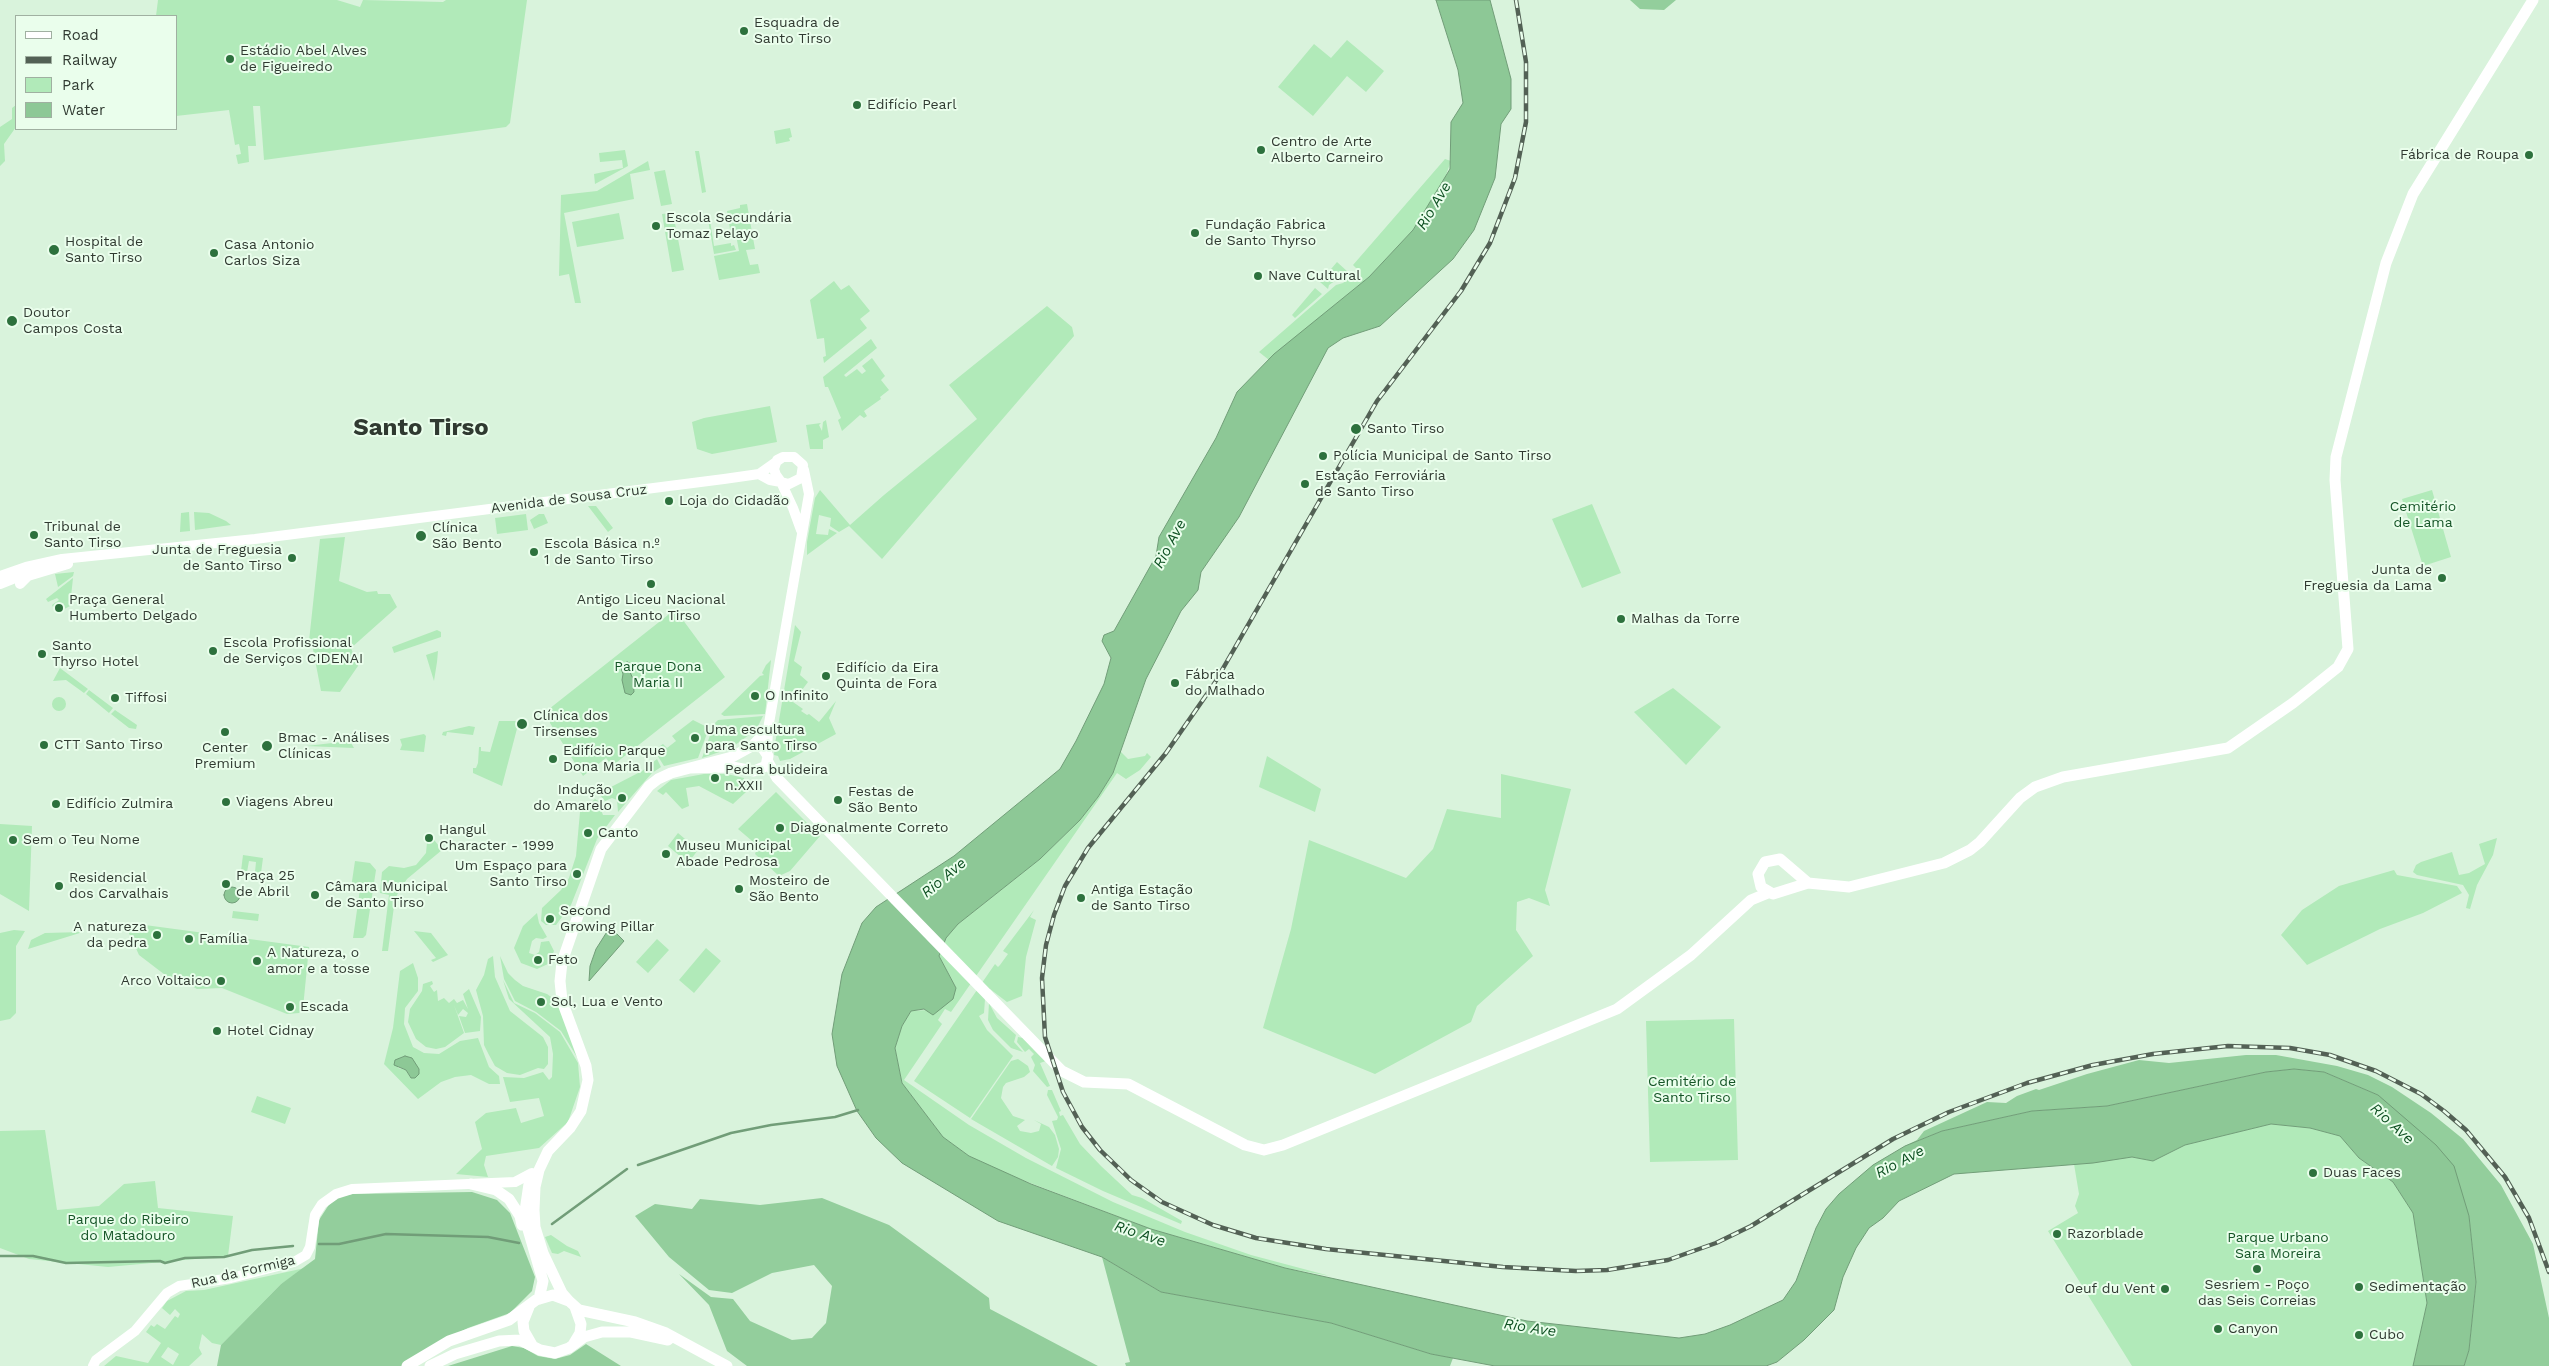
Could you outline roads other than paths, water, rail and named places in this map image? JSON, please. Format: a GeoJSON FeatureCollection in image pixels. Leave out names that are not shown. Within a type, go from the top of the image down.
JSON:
{"type":"FeatureCollection","features":[{"type":"Feature","properties":{"kind":"main road"},"geometry":{"type":"LineString","coordinates":[[538,1254],[527,1226],[527,1195],[532,1173],[578,1116],[586,1098],[588,1080],[586,1066],[562,1001],[560,981],[562,962],[601,849],[623,818],[658,779],[671,772],[732,757],[748,749],[762,747],[777,778],[1062,1070],[1084,1082],[1128,1084],[1245,1145],[1264,1150],[1283,1145],[1617,1009],[1691,955],[1751,900],[1768,893],[1779,894],[1808,883],[1849,887],[1957,857],[1980,842],[2020,798],[2035,787],[2053,779],[2228,748],[2293,703],[2338,667],[2348,649],[2336,457],[2384,271],[2414,194],[2533,0]]}},
{"type":"Feature","properties":{"kind":"main road"},"geometry":{"type":"LineString","coordinates":[[690,768],[723,767],[759,771],[768,758],[768,729],[772,716],[808,494],[803,465],[794,457],[783,457],[759,474]]}},
{"type":"Feature","properties":{"kind":"main road"},"geometry":{"type":"LineString","coordinates":[[777,460],[774,469],[801,530]]}},
{"type":"Feature","properties":{"kind":"main road"},"geometry":{"type":"LineString","coordinates":[[781,482],[793,483],[801,478],[804,470]]}},
{"type":"Feature","properties":{"kind":"main road","name":"Avenida de Sousa Cruz"},"geometry":{"type":"LineString","coordinates":[[11,578],[44,562],[255,539],[759,474],[770,480],[781,482]]}},
{"type":"Feature","properties":{"kind":"main road"},"geometry":{"type":"LineString","coordinates":[[0,584],[11,578]]}},
{"type":"Feature","properties":{"kind":"main road"},"geometry":{"type":"LineString","coordinates":[[749,770],[743,762],[748,749],[768,729]]}},
{"type":"Feature","properties":{"kind":"main road"},"geometry":{"type":"LineString","coordinates":[[1751,900],[1759,883],[1759,869],[1769,860],[1785,861],[1792,870],[1808,883]]}},
{"type":"Feature","properties":{"kind":"main road"},"geometry":{"type":"LineString","coordinates":[[1788,889],[1793,880],[1792,870]]}},
{"type":"Feature","properties":{"kind":"main road"},"geometry":{"type":"LineString","coordinates":[[1759,883],[1768,893]]}},
{"type":"Feature","properties":{"kind":"main road"},"geometry":{"type":"LineString","coordinates":[[539,1299],[542,1281],[534,1210],[536,1180],[545,1155]]}},
{"type":"Feature","properties":{"kind":"main road"},"geometry":{"type":"LineString","coordinates":[[471,1184],[514,1182],[532,1173]]}},
{"type":"Feature","properties":{"kind":"main road"},"geometry":{"type":"LineString","coordinates":[[502,1183],[520,1188],[527,1195]]}},
{"type":"Feature","properties":{"kind":"main road"},"geometry":{"type":"LineString","coordinates":[[471,1184],[496,1190],[509,1199],[520,1216],[525,1235],[562,1293],[572,1304],[581,1324],[576,1341],[569,1348]]}},
{"type":"Feature","properties":{"kind":"main road","name":"Rua da Formiga"},"geometry":{"type":"LineString","coordinates":[[93,1366],[96,1360],[135,1331],[167,1293],[180,1286],[230,1278],[294,1262],[306,1256],[310,1246],[315,1214],[322,1204],[336,1194],[352,1189],[471,1184]]}},
{"type":"Feature","properties":{"kind":"main road"},"geometry":{"type":"LineString","coordinates":[[407,1366],[449,1340],[509,1320],[539,1299],[553,1296],[572,1304],[666,1332],[727,1366]]}},
{"type":"Feature","properties":{"kind":"main road"},"geometry":{"type":"LineString","coordinates":[[530,1306],[523,1322],[528,1339],[533,1346]]}},
{"type":"Feature","properties":{"kind":"main road"},"geometry":{"type":"LineString","coordinates":[[430,1366],[455,1354],[500,1341],[520,1340],[547,1353],[562,1352],[584,1337],[597,1333],[631,1332],[669,1341],[727,1366]]}},
{"type":"Feature","properties":{"kind":"water","name":"Rio Ave"},"geometry":{"type":"Polygon","coordinates":[[[1436,0],[1490,0],[1511,79],[1511,109],[1501,124],[1495,178],[1474,230],[1453,259],[1380,326],[1343,338],[1328,348],[1239,517],[1201,572],[1198,590],[1181,611],[1146,679],[1113,773],[1098,797],[1080,820],[1040,859],[958,924],[946,938],[939,956],[956,988],[953,999],[933,1015],[924,1009],[911,1011],[902,1026],[895,1048],[902,1083],[943,1137],[969,1156],[1031,1184],[1151,1229],[1285,1268],[1527,1321],[1679,1338],[1705,1334],[1730,1325],[1783,1300],[1796,1281],[1816,1228],[1826,1209],[1839,1194],[1873,1165],[1905,1146],[1942,1131],[2032,1111],[2107,1106],[2266,1072],[2294,1069],[2324,1072],[2378,1095],[2436,1145],[2454,1166],[2469,1216],[2476,1282],[2469,1350],[2464,1366],[2413,1366],[2427,1303],[2413,1213],[2393,1182],[2359,1158],[2340,1136],[2310,1128],[2271,1124],[2185,1145],[2153,1161],[2132,1157],[2093,1163],[1954,1174],[1899,1201],[1883,1218],[1869,1228],[1856,1248],[1843,1277],[1834,1310],[1804,1340],[1777,1362],[1766,1366],[1495,1366],[1431,1354],[1331,1323],[1161,1292],[1102,1257],[998,1221],[902,1163],[876,1138],[857,1111],[837,1066],[832,1034],[842,974],[862,923],[876,907],[954,856],[1060,769],[1104,684],[1111,658],[1102,641],[1104,635],[1114,631],[1156,556],[1159,537],[1216,438],[1237,392],[1274,354],[1369,277],[1413,230],[1450,169],[1451,122],[1463,103],[1458,70],[1436,0]]]}},
{"type":"Feature","properties":{"kind":"water"},"geometry":{"type":"Polygon","coordinates":[[[627,662],[632,664],[630,672],[633,679],[634,692],[631,695],[625,693],[622,680],[621,668],[627,662]]]}},
{"type":"Feature","properties":{"kind":"water"},"geometry":{"type":"Polygon","coordinates":[[[232,887],[240,895],[232,903],[224,895],[232,887]]]}},
{"type":"Feature","properties":{"kind":"water"},"geometry":{"type":"Polygon","coordinates":[[[610,927],[624,941],[589,981],[590,966],[596,949],[610,927]]]}},
{"type":"Feature","properties":{"kind":"water"},"geometry":{"type":"Polygon","coordinates":[[[405,1056],[412,1058],[419,1069],[419,1074],[415,1078],[411,1078],[406,1070],[394,1065],[395,1060],[405,1056]]]}},
{"type":"Feature","properties":{"kind":"waterway"},"geometry":{"type":"LineString","coordinates":[[638,1165],[731,1133],[771,1125],[835,1117],[858,1110]]}},
{"type":"Feature","properties":{"kind":"waterway"},"geometry":{"type":"LineString","coordinates":[[552,1224],[627,1169]]}},
{"type":"Feature","properties":{"kind":"waterway"},"geometry":{"type":"LineString","coordinates":[[319,1244],[339,1244],[386,1234],[488,1237],[519,1243]]}},
{"type":"Feature","properties":{"kind":"waterway"},"geometry":{"type":"LineString","coordinates":[[0,1256],[33,1256],[66,1263],[160,1261],[165,1263],[185,1258],[224,1257],[252,1250],[293,1246]]}},
{"type":"Feature","properties":{"kind":"railway"},"geometry":{"type":"LineString","coordinates":[[1516,0],[1526,62],[1526,122],[1515,178],[1490,243],[1461,291],[1377,401],[1214,684],[1166,753],[1088,848],[1065,886],[1054,915],[1046,945],[1042,978],[1045,1037],[1063,1092],[1082,1127],[1100,1150],[1131,1180],[1162,1202],[1213,1225],[1256,1238],[1326,1249],[1503,1267],[1576,1271],[1607,1270],[1668,1260],[1716,1243],[1751,1226],[1893,1139],[1949,1112],[2027,1083],[2093,1065],[2153,1054],[2228,1046],[2290,1048],[2330,1055],[2376,1071],[2421,1094],[2466,1130],[2505,1177],[2529,1218],[2549,1272]]}},
{"type":"Feature","properties":{"kind":"place","name":"Esquadra de Santo Tirso"},"geometry":{"type":"Point","coordinates":[744,31]}},
{"type":"Feature","properties":{"kind":"place","name":"Estádio Abel Alves de Figueiredo"},"geometry":{"type":"Point","coordinates":[230,59]}},
{"type":"Feature","properties":{"kind":"place","name":"Edifício Pearl"},"geometry":{"type":"Point","coordinates":[857,105]}},
{"type":"Feature","properties":{"kind":"place","name":"Centro de Arte Alberto Carneiro"},"geometry":{"type":"Point","coordinates":[1261,150]}},
{"type":"Feature","properties":{"kind":"place","name":"Fábrica de Roupa"},"geometry":{"type":"Point","coordinates":[2529,155]}},
{"type":"Feature","properties":{"kind":"place","name":"Escola Secundária Tomaz Pelayo"},"geometry":{"type":"Point","coordinates":[656,226]}},
{"type":"Feature","properties":{"kind":"place","name":"Fundação Fabrica de Santo Thyrso"},"geometry":{"type":"Point","coordinates":[1195,233]}},
{"type":"Feature","properties":{"kind":"place","name":"Hospital de Santo Tirso"},"geometry":{"type":"Point","coordinates":[54,250]}},
{"type":"Feature","properties":{"kind":"place","name":"Casa Antonio Carlos Siza"},"geometry":{"type":"Point","coordinates":[214,253]}},
{"type":"Feature","properties":{"kind":"place","name":"Nave Cultural"},"geometry":{"type":"Point","coordinates":[1258,276]}},
{"type":"Feature","properties":{"kind":"place","name":"Doutor Campos Costa"},"geometry":{"type":"Point","coordinates":[12,321]}},
{"type":"Feature","properties":{"kind":"place","name":"Santo Tirso"},"geometry":{"type":"Point","coordinates":[1356,429]}},
{"type":"Feature","properties":{"kind":"place","name":"Polícia Municipal de Santo Tirso"},"geometry":{"type":"Point","coordinates":[1323,456]}},
{"type":"Feature","properties":{"kind":"place","name":"Estação Ferroviária de Santo Tirso"},"geometry":{"type":"Point","coordinates":[1305,484]}},
{"type":"Feature","properties":{"kind":"place","name":"Loja do Cidadão"},"geometry":{"type":"Point","coordinates":[669,501]}},
{"type":"Feature","properties":{"kind":"place","name":"Tribunal de Santo Tirso"},"geometry":{"type":"Point","coordinates":[34,535]}},
{"type":"Feature","properties":{"kind":"place","name":"Clínica São Bento"},"geometry":{"type":"Point","coordinates":[421,536]}},
{"type":"Feature","properties":{"kind":"place","name":"Escola Básica n.º 1 de Santo Tirso"},"geometry":{"type":"Point","coordinates":[534,552]}},
{"type":"Feature","properties":{"kind":"place","name":"Junta de Freguesia de Santo Tirso"},"geometry":{"type":"Point","coordinates":[292,558]}},
{"type":"Feature","properties":{"kind":"place","name":"Junta de Freguesia da Lama"},"geometry":{"type":"Point","coordinates":[2442,578]}},
{"type":"Feature","properties":{"kind":"place","name":"Antigo Liceu Nacional de Santo Tirso"},"geometry":{"type":"Point","coordinates":[651,584]}},
{"type":"Feature","properties":{"kind":"place","name":"Praça General Humberto Delgado"},"geometry":{"type":"Point","coordinates":[59,608]}},
{"type":"Feature","properties":{"kind":"place","name":"Malhas da Torre"},"geometry":{"type":"Point","coordinates":[1621,619]}},
{"type":"Feature","properties":{"kind":"place","name":"Escola Profissional de Serviços CIDENAI"},"geometry":{"type":"Point","coordinates":[213,651]}},
{"type":"Feature","properties":{"kind":"place","name":"Santo Thyrso Hotel"},"geometry":{"type":"Point","coordinates":[42,654]}},
{"type":"Feature","properties":{"kind":"place","name":"Edifício da Eira Quinta de Fora"},"geometry":{"type":"Point","coordinates":[826,676]}},
{"type":"Feature","properties":{"kind":"place","name":"Fábrica do Malhado"},"geometry":{"type":"Point","coordinates":[1175,683]}},
{"type":"Feature","properties":{"kind":"place","name":"O Infinito"},"geometry":{"type":"Point","coordinates":[755,696]}},
{"type":"Feature","properties":{"kind":"place","name":"Tiffosi"},"geometry":{"type":"Point","coordinates":[115,698]}},
{"type":"Feature","properties":{"kind":"place","name":"Clínica dos Tirsenses"},"geometry":{"type":"Point","coordinates":[522,724]}},
{"type":"Feature","properties":{"kind":"place","name":"Center Premium"},"geometry":{"type":"Point","coordinates":[225,732]}},
{"type":"Feature","properties":{"kind":"place","name":"Uma escultura para Santo Tirso"},"geometry":{"type":"Point","coordinates":[695,738]}},
{"type":"Feature","properties":{"kind":"place","name":"CTT Santo Tirso"},"geometry":{"type":"Point","coordinates":[44,745]}},
{"type":"Feature","properties":{"kind":"place","name":"Bmac - Análises Clínicas"},"geometry":{"type":"Point","coordinates":[267,746]}},
{"type":"Feature","properties":{"kind":"place","name":"Edifício Parque Dona Maria II"},"geometry":{"type":"Point","coordinates":[553,759]}},
{"type":"Feature","properties":{"kind":"place","name":"Pedra bulideira n.XXII"},"geometry":{"type":"Point","coordinates":[715,778]}},
{"type":"Feature","properties":{"kind":"place","name":"Indução do Amarelo"},"geometry":{"type":"Point","coordinates":[622,798]}},
{"type":"Feature","properties":{"kind":"place","name":"Festas de São Bento"},"geometry":{"type":"Point","coordinates":[838,800]}},
{"type":"Feature","properties":{"kind":"place","name":"Viagens Abreu"},"geometry":{"type":"Point","coordinates":[226,802]}},
{"type":"Feature","properties":{"kind":"place","name":"Edifício Zulmira"},"geometry":{"type":"Point","coordinates":[56,804]}},
{"type":"Feature","properties":{"kind":"place","name":"Diagonalmente Correto"},"geometry":{"type":"Point","coordinates":[780,828]}},
{"type":"Feature","properties":{"kind":"place","name":"Canto"},"geometry":{"type":"Point","coordinates":[588,833]}},
{"type":"Feature","properties":{"kind":"place","name":"Hangul Character - 1999"},"geometry":{"type":"Point","coordinates":[429,838]}},
{"type":"Feature","properties":{"kind":"place","name":"Sem o Teu Nome"},"geometry":{"type":"Point","coordinates":[13,840]}},
{"type":"Feature","properties":{"kind":"place","name":"Museu Municipal Abade Pedrosa"},"geometry":{"type":"Point","coordinates":[666,854]}},
{"type":"Feature","properties":{"kind":"place","name":"Um Espaço para Santo Tirso"},"geometry":{"type":"Point","coordinates":[577,874]}},
{"type":"Feature","properties":{"kind":"place","name":"Praça 25 de Abril"},"geometry":{"type":"Point","coordinates":[226,884]}},
{"type":"Feature","properties":{"kind":"place","name":"Residencial dos Carvalhais"},"geometry":{"type":"Point","coordinates":[59,886]}},
{"type":"Feature","properties":{"kind":"place","name":"Mosteiro de São Bento"},"geometry":{"type":"Point","coordinates":[739,889]}},
{"type":"Feature","properties":{"kind":"place","name":"Câmara Municipal de Santo Tirso"},"geometry":{"type":"Point","coordinates":[315,895]}},
{"type":"Feature","properties":{"kind":"place","name":"Antiga Estação de Santo Tirso"},"geometry":{"type":"Point","coordinates":[1081,898]}},
{"type":"Feature","properties":{"kind":"place","name":"Second Growing Pillar"},"geometry":{"type":"Point","coordinates":[550,919]}},
{"type":"Feature","properties":{"kind":"place","name":"A natureza da pedra"},"geometry":{"type":"Point","coordinates":[157,935]}},
{"type":"Feature","properties":{"kind":"place","name":"Família"},"geometry":{"type":"Point","coordinates":[189,939]}},
{"type":"Feature","properties":{"kind":"place","name":"Feto"},"geometry":{"type":"Point","coordinates":[538,960]}},
{"type":"Feature","properties":{"kind":"place","name":"A Natureza, o amor e a tosse"},"geometry":{"type":"Point","coordinates":[257,961]}},
{"type":"Feature","properties":{"kind":"place","name":"Arco Voltaico"},"geometry":{"type":"Point","coordinates":[221,981]}},
{"type":"Feature","properties":{"kind":"place","name":"Sol, Lua e Vento"},"geometry":{"type":"Point","coordinates":[541,1002]}},
{"type":"Feature","properties":{"kind":"place","name":"Escada"},"geometry":{"type":"Point","coordinates":[290,1007]}},
{"type":"Feature","properties":{"kind":"place","name":"Hotel Cidnay"},"geometry":{"type":"Point","coordinates":[217,1031]}},
{"type":"Feature","properties":{"kind":"place","name":"Duas Faces"},"geometry":{"type":"Point","coordinates":[2313,1173]}},
{"type":"Feature","properties":{"kind":"place","name":"Razorblade"},"geometry":{"type":"Point","coordinates":[2057,1234]}},
{"type":"Feature","properties":{"kind":"place","name":"Sesriem - Poço das Seis Correias"},"geometry":{"type":"Point","coordinates":[2257,1269]}},
{"type":"Feature","properties":{"kind":"place","name":"Sedimentação"},"geometry":{"type":"Point","coordinates":[2359,1287]}},
{"type":"Feature","properties":{"kind":"place","name":"Oeuf du Vent"},"geometry":{"type":"Point","coordinates":[2165,1289]}},
{"type":"Feature","properties":{"kind":"place","name":"Canyon"},"geometry":{"type":"Point","coordinates":[2218,1329]}},
{"type":"Feature","properties":{"kind":"place","name":"Cubo"},"geometry":{"type":"Point","coordinates":[2359,1335]}},
{"type":"Feature","properties":{"kind":"district","name":"Santo Tirso"},"geometry":{"type":"Point","coordinates":[421,428]}},
{"type":"Feature","properties":{"kind":"park label","name":"Cemitério de Lama"},"geometry":{"type":"Point","coordinates":[2423,516]}},
{"type":"Feature","properties":{"kind":"park label","name":"Parque Dona Maria II"},"geometry":{"type":"Point","coordinates":[658,676]}},
{"type":"Feature","properties":{"kind":"park label","name":"Cemitério de Santo Tirso"},"geometry":{"type":"Point","coordinates":[1692,1090]}},
{"type":"Feature","properties":{"kind":"park label","name":"Parque do Ribeiro do Matadouro"},"geometry":{"type":"Point","coordinates":[128,1228]}},
{"type":"Feature","properties":{"kind":"park label","name":"Parque Urbano Sara Moreira"},"geometry":{"type":"Point","coordinates":[2278,1246]}}]}
